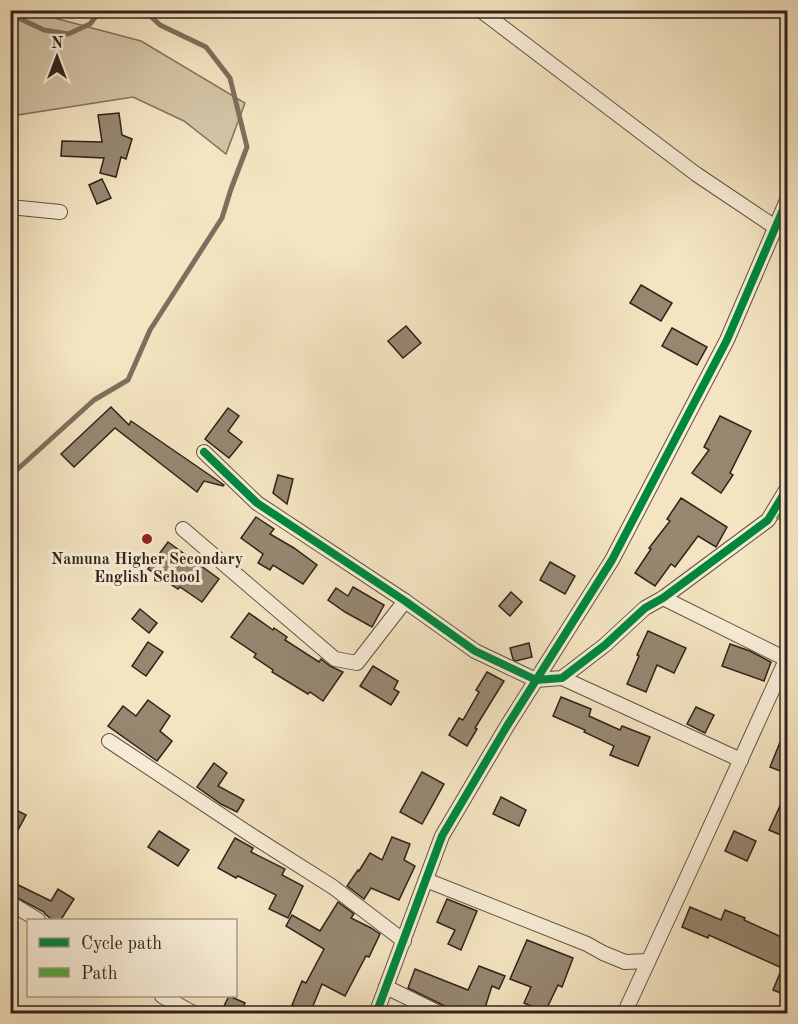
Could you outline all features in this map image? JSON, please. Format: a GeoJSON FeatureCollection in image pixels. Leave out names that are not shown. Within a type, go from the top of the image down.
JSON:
{"type":"FeatureCollection","features":[{"type":"Feature","properties":{"kind":"street"},"geometry":{"type":"LineString","coordinates":[[480,10],[696,174],[775,227]]}},
{"type":"Feature","properties":{"kind":"street"},"geometry":{"type":"LineString","coordinates":[[376,1014],[442,836],[612,560],[727,340],[788,198]]}},
{"type":"Feature","properties":{"kind":"street"},"geometry":{"type":"LineString","coordinates":[[10,207],[60,212]]}},
{"type":"Feature","properties":{"kind":"street"},"geometry":{"type":"LineString","coordinates":[[204,452],[257,503],[405,601],[475,651],[536,680],[562,678],[741,760]]}},
{"type":"Feature","properties":{"kind":"street"},"geometry":{"type":"LineString","coordinates":[[562,678],[605,645],[645,608],[663,598],[768,520],[788,487]]}},
{"type":"Feature","properties":{"kind":"street"},"geometry":{"type":"LineString","coordinates":[[183,529],[335,659],[357,663],[405,601]]}},
{"type":"Feature","properties":{"kind":"street"},"geometry":{"type":"LineString","coordinates":[[624,1014],[787,660],[663,598]]}},
{"type":"Feature","properties":{"kind":"street"},"geometry":{"type":"LineString","coordinates":[[110,741],[333,887],[404,941]]}},
{"type":"Feature","properties":{"kind":"street"},"geometry":{"type":"LineString","coordinates":[[426,880],[587,944],[625,962],[648,961]]}},
{"type":"Feature","properties":{"kind":"street"},"geometry":{"type":"LineString","coordinates":[[10,903],[36,919]]}},
{"type":"Feature","properties":{"kind":"street"},"geometry":{"type":"LineString","coordinates":[[386,987],[441,1014]]}},
{"type":"Feature","properties":{"kind":"street"},"geometry":{"type":"LineString","coordinates":[[164,997],[195,1014]]}},
{"type":"Feature","properties":{"kind":"shaded area"},"geometry":{"type":"Polygon","coordinates":[[[11,10],[28,11],[141,41],[245,103],[226,154],[184,121],[133,97],[11,116],[11,10]]]}},
{"type":"Feature","properties":{"kind":"building"},"geometry":{"type":"Polygon","coordinates":[[[119,113],[122,135],[132,139],[126,159],[121,157],[116,177],[100,173],[104,158],[61,156],[62,141],[102,142],[98,115],[119,113]]]}},
{"type":"Feature","properties":{"kind":"building"},"geometry":{"type":"Polygon","coordinates":[[[102,179],[111,198],[97,204],[89,185],[102,179]]]}},
{"type":"Feature","properties":{"kind":"building"},"geometry":{"type":"Polygon","coordinates":[[[641,285],[672,303],[661,321],[630,303],[641,285]]]}},
{"type":"Feature","properties":{"kind":"building"},"geometry":{"type":"Polygon","coordinates":[[[406,326],[421,343],[403,358],[388,341],[406,326]]]}},
{"type":"Feature","properties":{"kind":"building"},"geometry":{"type":"Polygon","coordinates":[[[672,328],[707,347],[697,365],[662,346],[672,328]]]}},
{"type":"Feature","properties":{"kind":"building"},"geometry":{"type":"Polygon","coordinates":[[[111,407],[129,425],[131,421],[224,485],[204,481],[197,492],[115,428],[74,467],[61,454],[111,407]]]}},
{"type":"Feature","properties":{"kind":"building"},"geometry":{"type":"Polygon","coordinates":[[[228,408],[239,416],[228,431],[242,442],[229,458],[205,439],[228,408]]]}},
{"type":"Feature","properties":{"kind":"building"},"geometry":{"type":"Polygon","coordinates":[[[720,416],[751,431],[730,473],[733,475],[721,493],[692,473],[709,450],[704,447],[720,416]]]}},
{"type":"Feature","properties":{"kind":"building"},"geometry":{"type":"Polygon","coordinates":[[[278,475],[293,479],[287,504],[273,493],[278,475]]]}},
{"type":"Feature","properties":{"kind":"building"},"geometry":{"type":"Polygon","coordinates":[[[681,498],[727,527],[716,547],[698,536],[675,567],[671,564],[655,586],[635,573],[651,549],[649,548],[670,521],[667,519],[681,498]]]}},
{"type":"Feature","properties":{"kind":"building"},"geometry":{"type":"Polygon","coordinates":[[[256,517],[274,529],[270,534],[317,565],[303,584],[273,565],[270,570],[258,563],[263,554],[241,538],[256,517]]]}},
{"type":"Feature","properties":{"kind":"building"},"geometry":{"type":"Polygon","coordinates":[[[168,542],[219,579],[202,602],[148,569],[168,542]]]}},
{"type":"Feature","properties":{"kind":"building"},"geometry":{"type":"Polygon","coordinates":[[[550,562],[575,576],[565,594],[540,580],[550,562]]]}},
{"type":"Feature","properties":{"kind":"building"},"geometry":{"type":"Polygon","coordinates":[[[353,587],[384,605],[372,627],[328,600],[336,588],[348,596],[353,587]]]}},
{"type":"Feature","properties":{"kind":"building"},"geometry":{"type":"Polygon","coordinates":[[[511,592],[522,602],[510,616],[499,606],[511,592]]]}},
{"type":"Feature","properties":{"kind":"building"},"geometry":{"type":"Polygon","coordinates":[[[140,609],[157,623],[149,633],[132,619],[140,609]]]}},
{"type":"Feature","properties":{"kind":"building"},"geometry":{"type":"Polygon","coordinates":[[[249,613],[287,637],[285,640],[319,662],[321,659],[343,672],[323,701],[272,672],[273,670],[254,657],[256,654],[231,637],[249,613]]]}},
{"type":"Feature","properties":{"kind":"building"},"geometry":{"type":"Polygon","coordinates":[[[648,631],[686,648],[674,673],[657,665],[646,692],[627,684],[648,631]]]}},
{"type":"Feature","properties":{"kind":"building"},"geometry":{"type":"Polygon","coordinates":[[[148,642],[163,652],[146,676],[132,666],[148,642]]]}},
{"type":"Feature","properties":{"kind":"building"},"geometry":{"type":"Polygon","coordinates":[[[529,643],[532,657],[516,661],[513,659],[510,648],[529,643]]]}},
{"type":"Feature","properties":{"kind":"building"},"geometry":{"type":"Polygon","coordinates":[[[730,644],[771,662],[764,681],[722,666],[730,644]]]}},
{"type":"Feature","properties":{"kind":"building"},"geometry":{"type":"Polygon","coordinates":[[[373,666],[398,681],[394,689],[399,692],[391,705],[360,686],[373,666]]]}},
{"type":"Feature","properties":{"kind":"building"},"geometry":{"type":"Polygon","coordinates":[[[487,672],[504,681],[475,728],[477,729],[467,746],[449,735],[459,718],[463,720],[487,672]]]}},
{"type":"Feature","properties":{"kind":"building"},"geometry":{"type":"Polygon","coordinates":[[[561,697],[591,709],[589,716],[620,730],[622,726],[650,737],[638,766],[610,755],[614,746],[553,716],[561,697]]]}},
{"type":"Feature","properties":{"kind":"building"},"geometry":{"type":"Polygon","coordinates":[[[148,700],[170,716],[160,731],[172,741],[157,761],[108,726],[123,706],[136,716],[148,700]]]}},
{"type":"Feature","properties":{"kind":"building"},"geometry":{"type":"Polygon","coordinates":[[[696,707],[714,715],[705,733],[687,724],[696,707]]]}},
{"type":"Feature","properties":{"kind":"building"},"geometry":{"type":"Polygon","coordinates":[[[788,725],[788,774],[770,767],[788,725]]]}},
{"type":"Feature","properties":{"kind":"building"},"geometry":{"type":"Polygon","coordinates":[[[214,763],[227,773],[218,786],[244,800],[237,812],[197,787],[214,763]]]}},
{"type":"Feature","properties":{"kind":"building"},"geometry":{"type":"Polygon","coordinates":[[[422,772],[444,784],[422,824],[400,812],[422,772]]]}},
{"type":"Feature","properties":{"kind":"building"},"geometry":{"type":"Polygon","coordinates":[[[788,788],[788,838],[769,830],[788,788]]]}},
{"type":"Feature","properties":{"kind":"building"},"geometry":{"type":"Polygon","coordinates":[[[501,797],[526,810],[519,826],[493,814],[501,797]]]}},
{"type":"Feature","properties":{"kind":"building"},"geometry":{"type":"Polygon","coordinates":[[[10,807],[26,815],[10,845],[10,807]]]}},
{"type":"Feature","properties":{"kind":"building"},"geometry":{"type":"Polygon","coordinates":[[[159,831],[189,850],[178,866],[148,847],[159,831]]]}},
{"type":"Feature","properties":{"kind":"building"},"geometry":{"type":"Polygon","coordinates":[[[734,831],[756,841],[747,861],[725,851],[734,831]]]}},
{"type":"Feature","properties":{"kind":"building"},"geometry":{"type":"Polygon","coordinates":[[[392,837],[410,844],[404,860],[415,866],[399,900],[371,888],[364,899],[347,886],[370,853],[382,860],[392,837]]]}},
{"type":"Feature","properties":{"kind":"building"},"geometry":{"type":"Polygon","coordinates":[[[235,838],[253,848],[251,852],[285,869],[282,875],[303,886],[288,918],[269,909],[276,895],[218,868],[235,838]]]}},
{"type":"Feature","properties":{"kind":"building"},"geometry":{"type":"Polygon","coordinates":[[[10,881],[51,901],[58,889],[74,899],[61,919],[51,919],[44,912],[10,894],[10,881]]]}},
{"type":"Feature","properties":{"kind":"building"},"geometry":{"type":"Polygon","coordinates":[[[447,899],[477,911],[461,950],[448,944],[455,930],[437,922],[447,899]]]}},
{"type":"Feature","properties":{"kind":"building"},"geometry":{"type":"Polygon","coordinates":[[[338,902],[354,914],[351,918],[380,934],[345,996],[322,984],[310,1013],[292,1005],[302,981],[306,983],[324,949],[286,926],[292,915],[320,931],[338,902]]]}},
{"type":"Feature","properties":{"kind":"building"},"geometry":{"type":"Polygon","coordinates":[[[690,907],[721,920],[725,910],[788,940],[788,996],[773,990],[782,968],[709,935],[708,938],[682,927],[690,907]]]}},
{"type":"Feature","properties":{"kind":"building"},"geometry":{"type":"Polygon","coordinates":[[[527,940],[573,958],[562,987],[558,985],[545,1012],[524,1003],[531,987],[510,979],[527,940]]]}},
{"type":"Feature","properties":{"kind":"building"},"geometry":{"type":"Polygon","coordinates":[[[479,966],[505,976],[499,989],[492,986],[483,1014],[450,1014],[445,1006],[408,988],[415,969],[468,990],[479,966]]]}},
{"type":"Feature","properties":{"kind":"building"},"geometry":{"type":"Polygon","coordinates":[[[228,997],[245,1003],[240,1014],[220,1014],[228,997]]]}},
{"type":"Feature","properties":{"kind":"waterway"},"geometry":{"type":"LineString","coordinates":[[10,14],[44,30],[68,34],[90,24],[101,10]]}},
{"type":"Feature","properties":{"kind":"waterway"},"geometry":{"type":"LineString","coordinates":[[10,476],[94,400],[128,380],[150,330],[222,218],[247,147],[230,78],[206,47],[160,25],[144,10]]}},
{"type":"Feature","properties":{"kind":"marked path"},"geometry":{"type":"LineString","coordinates":[[773,513],[788,522]]}},
{"type":"Feature","properties":{"kind":"marked path"},"geometry":{"type":"LineString","coordinates":[[786,660],[788,656]]}},
{"type":"Feature","properties":{"kind":"cycle path"},"geometry":{"type":"LineString","coordinates":[[376,1014],[442,836],[507,726],[612,560],[727,340],[788,198]]}},
{"type":"Feature","properties":{"kind":"cycle path"},"geometry":{"type":"LineString","coordinates":[[204,452],[257,503],[405,601],[475,651],[536,680],[562,678],[605,645],[645,608],[663,598],[768,520],[788,487]]}},
{"type":"Feature","properties":{"kind":"place","name":"Namuna Higher Secondary English School"},"geometry":{"type":"Point","coordinates":[147,539]}}]}
